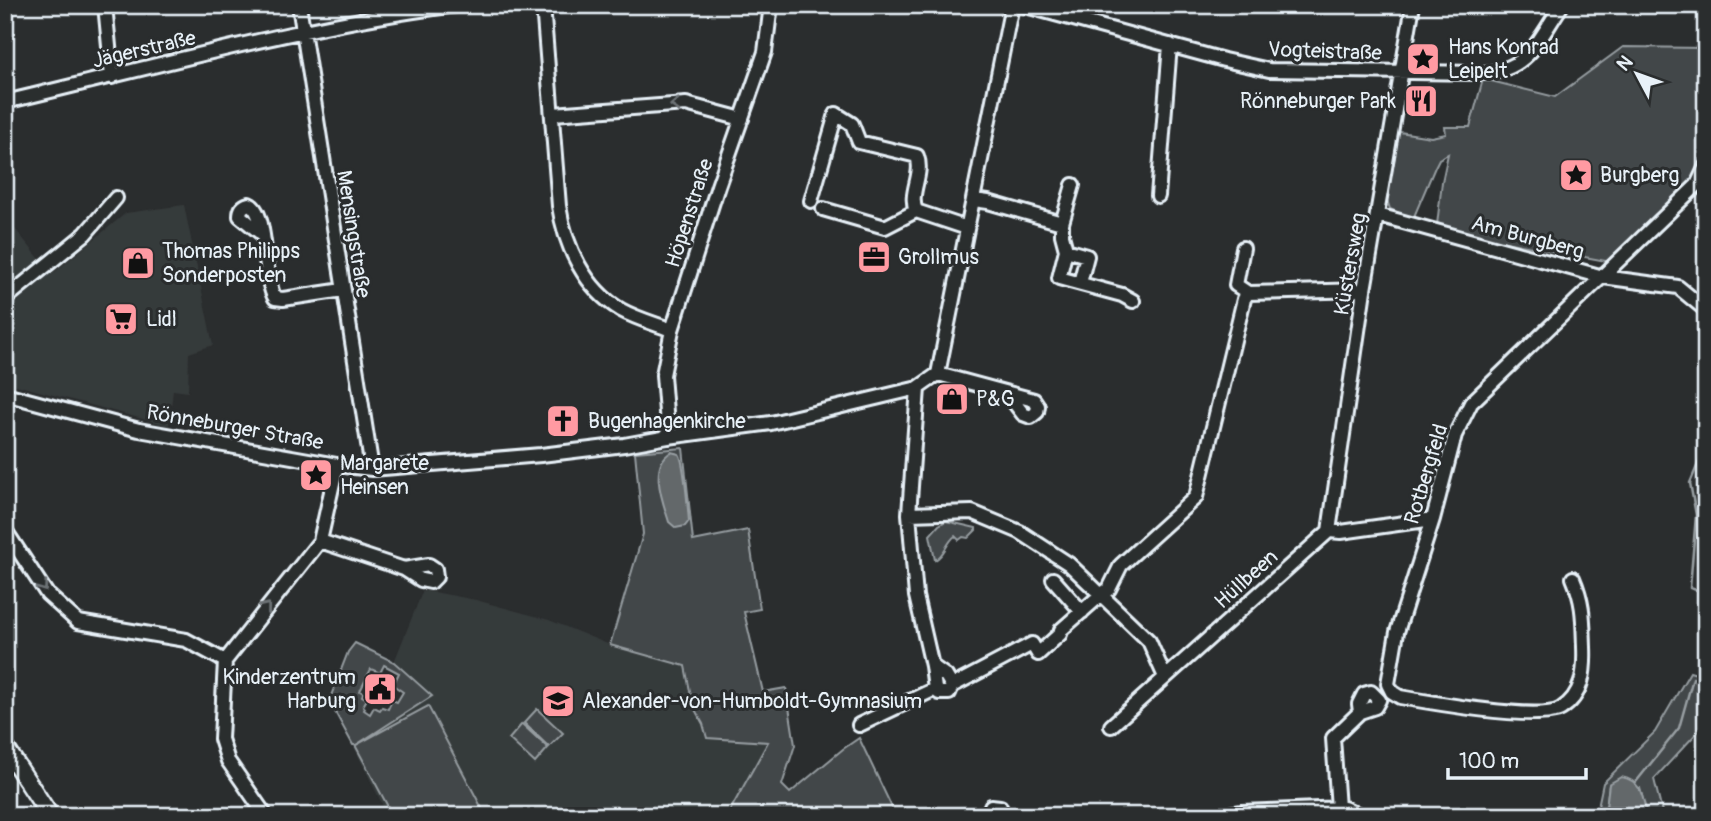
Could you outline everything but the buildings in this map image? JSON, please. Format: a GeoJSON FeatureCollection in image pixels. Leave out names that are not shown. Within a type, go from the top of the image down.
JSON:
{"type":"FeatureCollection","features":[{"type":"Feature","properties":{"kind":"main road"},"geometry":{"type":"LineString","coordinates":[[5,747],[50,816]]}},
{"type":"Feature","properties":{"kind":"street"},"geometry":{"type":"LineString","coordinates":[[105,5],[112,77]]}},
{"type":"Feature","properties":{"kind":"street","name":"Mensingstraße"},"geometry":{"type":"LineString","coordinates":[[299,5],[372,468]]}},
{"type":"Feature","properties":{"kind":"street","name":"Jägerstraße"},"geometry":{"type":"LineString","coordinates":[[5,102],[303,32],[457,5]]}},
{"type":"Feature","properties":{"kind":"street"},"geometry":{"type":"LineString","coordinates":[[542,5],[561,218],[567,240],[580,267],[604,297],[618,309],[672,330]]}},
{"type":"Feature","properties":{"kind":"street","name":"Höpenstraße"},"geometry":{"type":"LineString","coordinates":[[668,436],[663,375],[672,330],[765,52],[771,5]]}},
{"type":"Feature","properties":{"kind":"street"},"geometry":{"type":"LineString","coordinates":[[1012,5],[938,374],[918,388],[909,514],[916,596],[935,689],[939,694],[949,693],[952,686],[1032,644],[1038,654],[1109,589],[1121,565],[1196,497],[1244,299],[1248,293]]}},
{"type":"Feature","properties":{"kind":"street","name":"Vogteistraße"},"geometry":{"type":"LineString","coordinates":[[1021,5],[1269,70],[1403,73],[1494,73],[1511,69],[1530,51],[1562,5]]}},
{"type":"Feature","properties":{"kind":"street","name":"Küstersweg"},"geometry":{"type":"LineString","coordinates":[[1329,531],[1364,290],[1413,5]]}},
{"type":"Feature","properties":{"kind":"street"},"geometry":{"type":"LineString","coordinates":[[1158,196],[1170,45]]}},
{"type":"Feature","properties":{"kind":"street"},"geometry":{"type":"LineString","coordinates":[[553,114],[687,104],[741,120]]}},
{"type":"Feature","properties":{"kind":"street"},"geometry":{"type":"LineString","coordinates":[[811,201],[836,114],[852,124],[859,142],[917,156],[921,166],[913,200],[916,211]]}},
{"type":"Feature","properties":{"kind":"street","name":"Am Burgberg"},"geometry":{"type":"LineString","coordinates":[[1378,215],[1603,277],[1697,185],[1706,166]]}},
{"type":"Feature","properties":{"kind":"street"},"geometry":{"type":"LineString","coordinates":[[1073,185],[1062,223],[1066,250],[1059,278],[1133,300]]}},
{"type":"Feature","properties":{"kind":"street"},"geometry":{"type":"LineString","coordinates":[[5,299],[85,234],[116,198]]}},
{"type":"Feature","properties":{"kind":"street"},"geometry":{"type":"LineString","coordinates":[[974,200],[1062,223]]}},
{"type":"Feature","properties":{"kind":"street"},"geometry":{"type":"LineString","coordinates":[[822,209],[885,227],[916,211],[967,228]]}},
{"type":"Feature","properties":{"kind":"street"},"geometry":{"type":"LineString","coordinates":[[262,234],[270,290],[275,298],[343,290]]}},
{"type":"Feature","properties":{"kind":"street"},"geometry":{"type":"LineString","coordinates":[[1243,248],[1236,285],[1248,293],[1364,290]]}},
{"type":"Feature","properties":{"kind":"street"},"geometry":{"type":"LineString","coordinates":[[1066,250],[1087,256],[1080,283]]}},
{"type":"Feature","properties":{"kind":"street"},"geometry":{"type":"LineString","coordinates":[[1603,277],[1678,287],[1706,310]]}},
{"type":"Feature","properties":{"kind":"street","name":"Rotbergfeld"},"geometry":{"type":"LineString","coordinates":[[1573,578],[1582,600],[1585,668],[1574,699],[1559,710],[1522,714],[1414,700],[1392,692],[1388,681],[1397,632],[1433,519],[1455,435],[1471,403],[1603,277]]}},
{"type":"Feature","properties":{"kind":"street"},"geometry":{"type":"LineString","coordinates":[[938,374],[1007,393]]}},
{"type":"Feature","properties":{"kind":"street","name":"Rönneburger Straße"},"geometry":{"type":"LineString","coordinates":[[5,394],[139,430],[337,465],[372,468],[541,455],[624,445],[668,436],[771,423],[918,388]]}},
{"type":"Feature","properties":{"kind":"street"},"geometry":{"type":"LineString","coordinates":[[266,816],[228,761],[221,739],[225,661],[320,541],[337,465]]}},
{"type":"Feature","properties":{"kind":"street"},"geometry":{"type":"LineString","coordinates":[[909,514],[972,512],[1020,533],[1069,564],[1098,598],[1149,642],[1165,677]]}},
{"type":"Feature","properties":{"kind":"street"},"geometry":{"type":"LineString","coordinates":[[1329,531],[1341,533],[1433,519]]}},
{"type":"Feature","properties":{"kind":"street"},"geometry":{"type":"LineString","coordinates":[[5,530],[47,594],[78,622],[186,640],[225,661]]}},
{"type":"Feature","properties":{"kind":"street","name":"Hüllbeen"},"geometry":{"type":"LineString","coordinates":[[1111,726],[1329,531]]}},
{"type":"Feature","properties":{"kind":"street"},"geometry":{"type":"LineString","coordinates":[[320,541],[404,569]]}},
{"type":"Feature","properties":{"kind":"street"},"geometry":{"type":"LineString","coordinates":[[1053,579],[1082,612]]}},
{"type":"Feature","properties":{"kind":"street"},"geometry":{"type":"LineString","coordinates":[[932,666],[946,676],[952,686]]}},
{"type":"Feature","properties":{"kind":"street"},"geometry":{"type":"LineString","coordinates":[[859,725],[935,689]]}},
{"type":"Feature","properties":{"kind":"street"},"geometry":{"type":"LineString","coordinates":[[1338,808],[1333,741],[1344,726],[1360,712]]}},
{"type":"Feature","properties":{"kind":"street"},"geometry":{"type":"LineString","coordinates":[[989,816],[991,806],[996,805],[1000,807],[1002,816]]}},
{"type":"Feature","properties":{"kind":"street"},"geometry":{"type":"LineString","coordinates":[[1217,816],[1242,812],[1338,808],[1352,810],[1362,816]]}},
{"type":"Feature","properties":{"kind":"shaded area"},"geometry":{"type":"Polygon","coordinates":[[[1623,47],[1706,48],[1706,160],[1696,179],[1611,262],[1484,238],[1437,225],[1448,154],[1439,159],[1413,219],[1390,209],[1387,200],[1399,132],[1431,137],[1446,134],[1445,127],[1470,127],[1483,79],[1555,97],[1623,47]]]}},
{"type":"Feature","properties":{"kind":"shaded area"},"geometry":{"type":"Polygon","coordinates":[[[184,205],[213,345],[189,353],[188,392],[173,390],[169,426],[5,382],[5,223],[11,224],[52,274],[126,213],[184,205]]]}},
{"type":"Feature","properties":{"kind":"shaded area"},"geometry":{"type":"Polygon","coordinates":[[[683,448],[693,541],[748,530],[760,609],[744,612],[763,692],[786,688],[795,745],[782,785],[790,793],[859,738],[896,816],[727,816],[768,742],[707,738],[693,706],[685,666],[610,645],[643,534],[635,452],[683,448]]]}},
{"type":"Feature","properties":{"kind":"shaded area"},"geometry":{"type":"Polygon","coordinates":[[[671,452],[679,454],[681,458],[689,521],[685,526],[676,528],[669,522],[659,485],[660,466],[671,452]]]}},
{"type":"Feature","properties":{"kind":"shaded area"},"geometry":{"type":"Polygon","coordinates":[[[946,521],[976,530],[968,538],[959,540],[955,536],[935,560],[930,535],[946,521]]]}},
{"type":"Feature","properties":{"kind":"shaded area","name":"Alexander-von-Humboldt-Gymnasium"},"geometry":{"type":"Polygon","coordinates":[[[423,590],[476,600],[549,620],[610,645],[685,666],[693,706],[700,720],[769,742],[727,816],[388,816],[353,745],[432,696],[394,662],[423,590]]]}},
{"type":"Feature","properties":{"kind":"shaded area"},"geometry":{"type":"Polygon","coordinates":[[[355,643],[394,662],[432,696],[356,745],[428,706],[486,816],[393,816],[329,701],[348,652],[355,643]],[[384,665],[380,673],[371,669],[360,691],[367,699],[364,710],[370,714],[374,707],[380,710],[382,707],[388,709],[392,700],[397,702],[403,692],[393,685],[399,673],[384,665]]]}},
{"type":"Feature","properties":{"kind":"shaded area"},"geometry":{"type":"Polygon","coordinates":[[[1690,672],[1706,677],[1706,723],[1654,779],[1663,816],[1647,816],[1640,788],[1609,784],[1605,816],[1596,816],[1603,783],[1655,732],[1690,672]]]}},
{"type":"Feature","properties":{"kind":"shaded area"},"geometry":{"type":"Polygon","coordinates":[[[537,709],[563,733],[549,747],[524,723],[537,709]]]}},
{"type":"Feature","properties":{"kind":"shaded area"},"geometry":{"type":"Polygon","coordinates":[[[522,724],[548,748],[535,763],[509,739],[522,724]]]}},
{"type":"Feature","properties":{"kind":"shaded area"},"geometry":{"type":"Polygon","coordinates":[[[1621,777],[1637,786],[1643,797],[1647,816],[1605,816],[1609,784],[1621,777]]]}},
{"type":"Feature","properties":{"kind":"waterway"},"geometry":{"type":"LineString","coordinates":[[1706,445],[1690,483],[1696,515],[1690,588],[1706,593]]}},
{"type":"Feature","properties":{"kind":"waterway"},"geometry":{"type":"LineString","coordinates":[[1700,654],[1706,594]]}},
{"type":"Feature","properties":{"kind":"waterway"},"geometry":{"type":"LineString","coordinates":[[1636,782],[1679,728],[1693,678]]}},
{"type":"Feature","properties":{"kind":"place","name":"Hans Konrad Leipelt"},"geometry":{"type":"Point","coordinates":[1423,59]}},
{"type":"Feature","properties":{"kind":"place","name":"Rönneburger Park"},"geometry":{"type":"Point","coordinates":[1421,101]}},
{"type":"Feature","properties":{"kind":"place","name":"Burgberg"},"geometry":{"type":"Point","coordinates":[1576,175]}},
{"type":"Feature","properties":{"kind":"place","name":"Grollmus"},"geometry":{"type":"Point","coordinates":[874,257]}},
{"type":"Feature","properties":{"kind":"place","name":"Thomas Philipps Sonderposten"},"geometry":{"type":"Point","coordinates":[138,263]}},
{"type":"Feature","properties":{"kind":"place","name":"Lidl"},"geometry":{"type":"Point","coordinates":[121,319]}},
{"type":"Feature","properties":{"kind":"place","name":"P&G"},"geometry":{"type":"Point","coordinates":[952,399]}},
{"type":"Feature","properties":{"kind":"place","name":"Bugenhagenkirche"},"geometry":{"type":"Point","coordinates":[563,421]}},
{"type":"Feature","properties":{"kind":"place","name":"Margarete Heinsen"},"geometry":{"type":"Point","coordinates":[316,475]}},
{"type":"Feature","properties":{"kind":"place","name":"Kinderzentrum Harburg"},"geometry":{"type":"Point","coordinates":[380,689]}},
{"type":"Feature","properties":{"kind":"place","name":"Alexander-von-Humboldt-Gymnasium"},"geometry":{"type":"Point","coordinates":[558,701]}}]}
